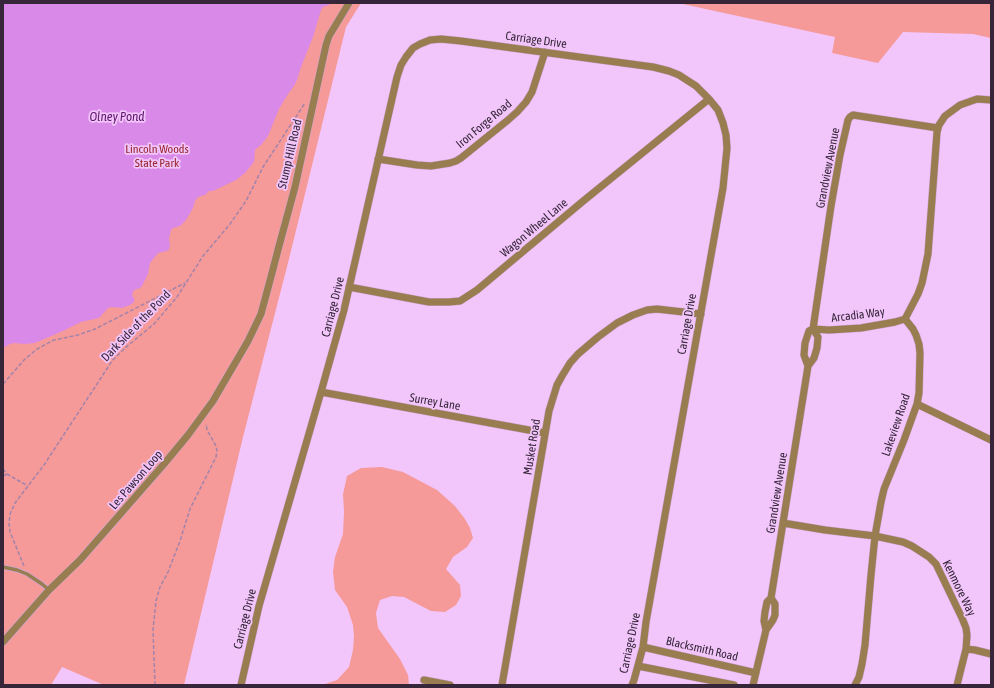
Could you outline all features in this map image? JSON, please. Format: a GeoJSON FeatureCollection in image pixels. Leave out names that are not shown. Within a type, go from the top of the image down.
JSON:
{"type":"FeatureCollection","features":[{"type":"Feature","properties":{"kind":"street","name":"Stump Hill Road"},"geometry":{"type":"LineString","coordinates":[[261,314],[294,187],[326,45],[329,36],[349,3]]}},
{"type":"Feature","properties":{"kind":"street","name":"Carriage Drive"},"geometry":{"type":"LineString","coordinates":[[241,685],[259,606],[321,392],[349,287],[397,77],[401,65],[413,48],[430,40],[441,39],[653,67],[669,71],[692,82],[718,110],[723,123],[726,134],[727,148],[723,188],[646,622],[643,647],[632,685]]}},
{"type":"Feature","properties":{"kind":"street","name":"Iron Forge Road"},"geometry":{"type":"LineString","coordinates":[[378,159],[430,166],[450,163],[461,158],[508,120],[526,102],[532,92],[545,52]]}},
{"type":"Feature","properties":{"kind":"street","name":"Wagon Wheel Lane"},"geometry":{"type":"LineString","coordinates":[[349,287],[429,302],[460,301],[477,290],[582,202],[709,99]]}},
{"type":"Feature","properties":{"kind":"street"},"geometry":{"type":"LineString","coordinates":[[905,318],[918,294],[928,254],[937,132],[939,125],[945,116],[960,105],[977,99],[991,100]]}},
{"type":"Feature","properties":{"kind":"street","name":"Grandview Avenue"},"geometry":{"type":"LineString","coordinates":[[753,685],[766,630],[764,612],[767,602],[771,598],[808,366],[814,358],[817,348],[818,337],[814,329],[840,155],[848,120],[853,115],[938,128]]}},
{"type":"Feature","properties":{"kind":"street","name":"Musket Road"},"geometry":{"type":"LineString","coordinates":[[502,685],[549,411],[557,385],[570,363],[578,354],[617,322],[633,314],[657,309],[701,314]]}},
{"type":"Feature","properties":{"kind":"street","name":"Les Pawson Loop"},"geometry":{"type":"LineString","coordinates":[[3,642],[50,590],[80,560],[188,435],[213,401],[233,369],[261,314]]}},
{"type":"Feature","properties":{"kind":"street","name":"Arcadia Way"},"geometry":{"type":"LineString","coordinates":[[814,329],[829,330],[861,328],[905,318]]}},
{"type":"Feature","properties":{"kind":"street","name":"Lakeview Road"},"geometry":{"type":"LineString","coordinates":[[855,685],[861,671],[865,645],[875,536],[881,502],[884,489],[918,404],[920,366],[919,344],[913,329],[905,318]]}},
{"type":"Feature","properties":{"kind":"street","name":"Grandview Avenue"},"geometry":{"type":"LineString","coordinates":[[808,366],[804,355],[805,343],[809,331],[814,329]]}},
{"type":"Feature","properties":{"kind":"street","name":"Surrey Lane"},"geometry":{"type":"LineString","coordinates":[[321,392],[545,433]]}},
{"type":"Feature","properties":{"kind":"street"},"geometry":{"type":"LineString","coordinates":[[918,404],[991,440]]}},
{"type":"Feature","properties":{"kind":"street","name":"Kenmore Way"},"geometry":{"type":"LineString","coordinates":[[783,523],[875,536],[903,542],[929,557],[936,564],[966,628],[966,648],[957,685]]}},
{"type":"Feature","properties":{"kind":"street","name":"Blacksmith Road"},"geometry":{"type":"LineString","coordinates":[[643,647],[756,673]]}},
{"type":"Feature","properties":{"kind":"street"},"geometry":{"type":"LineString","coordinates":[[966,648],[991,654]]}},
{"type":"Feature","properties":{"kind":"street"},"geometry":{"type":"LineString","coordinates":[[638,666],[734,685]]}},
{"type":"Feature","properties":{"kind":"street"},"geometry":{"type":"LineString","coordinates":[[424,680],[450,685]]}},
{"type":"Feature","properties":{"kind":"lane"},"geometry":{"type":"LineString","coordinates":[[3,567],[27,574],[50,590]]}},
{"type":"Feature","properties":{"kind":"path","name":"Dark Side of the Pond"},"geometry":{"type":"LineString","coordinates":[[27,574],[10,532],[10,514],[16,503],[44,465],[112,362],[125,348],[154,324],[177,297],[203,256],[230,224],[246,201],[263,167],[307,100]]}},
{"type":"Feature","properties":{"kind":"path"},"geometry":{"type":"LineString","coordinates":[[3,384],[24,360],[37,349],[54,340],[78,335],[95,329],[187,282]]}},
{"type":"Feature","properties":{"kind":"path"},"geometry":{"type":"LineString","coordinates":[[156,685],[153,630],[156,601],[160,587],[168,572],[180,541],[190,509],[216,457],[216,446],[207,430],[204,414]]}},
{"type":"Feature","properties":{"kind":"path"},"geometry":{"type":"LineString","coordinates":[[3,469],[7,474],[28,486]]}},
{"type":"Feature","properties":{"kind":"path"},"geometry":{"type":"LineString","coordinates":[[3,476],[7,474]]}},
{"type":"Feature","properties":{"kind":"green space","name":"Lincoln Woods State Park"},"geometry":{"type":"Polygon","coordinates":[[[3,3],[361,3],[346,27],[289,259],[243,437],[184,685],[104,685],[62,667],[51,685],[3,685],[3,3]]]}},
{"type":"Feature","properties":{"kind":"green space"},"geometry":{"type":"Polygon","coordinates":[[[678,3],[991,3],[991,38],[973,34],[903,32],[878,63],[832,53],[835,37],[678,3]]]}},
{"type":"Feature","properties":{"kind":"green space"},"geometry":{"type":"Polygon","coordinates":[[[382,467],[403,472],[437,490],[455,506],[465,519],[473,538],[467,547],[453,557],[446,569],[460,585],[461,596],[456,605],[445,612],[431,611],[404,597],[392,596],[380,600],[376,613],[378,628],[400,659],[408,675],[409,685],[322,685],[337,680],[349,667],[353,650],[353,625],[347,607],[335,590],[333,572],[335,557],[343,534],[343,494],[347,476],[361,468],[382,467]]]}},
{"type":"Feature","properties":{"kind":"water","name":"Olney Pond"},"geometry":{"type":"Polygon","coordinates":[[[3,3],[331,3],[323,7],[321,10],[297,80],[279,109],[268,136],[255,150],[254,162],[245,173],[236,180],[198,197],[186,220],[180,226],[171,230],[169,249],[158,253],[150,263],[148,274],[142,286],[134,290],[132,295],[134,302],[122,308],[108,308],[99,318],[81,322],[35,343],[14,343],[3,348],[3,3]]]}}]}
